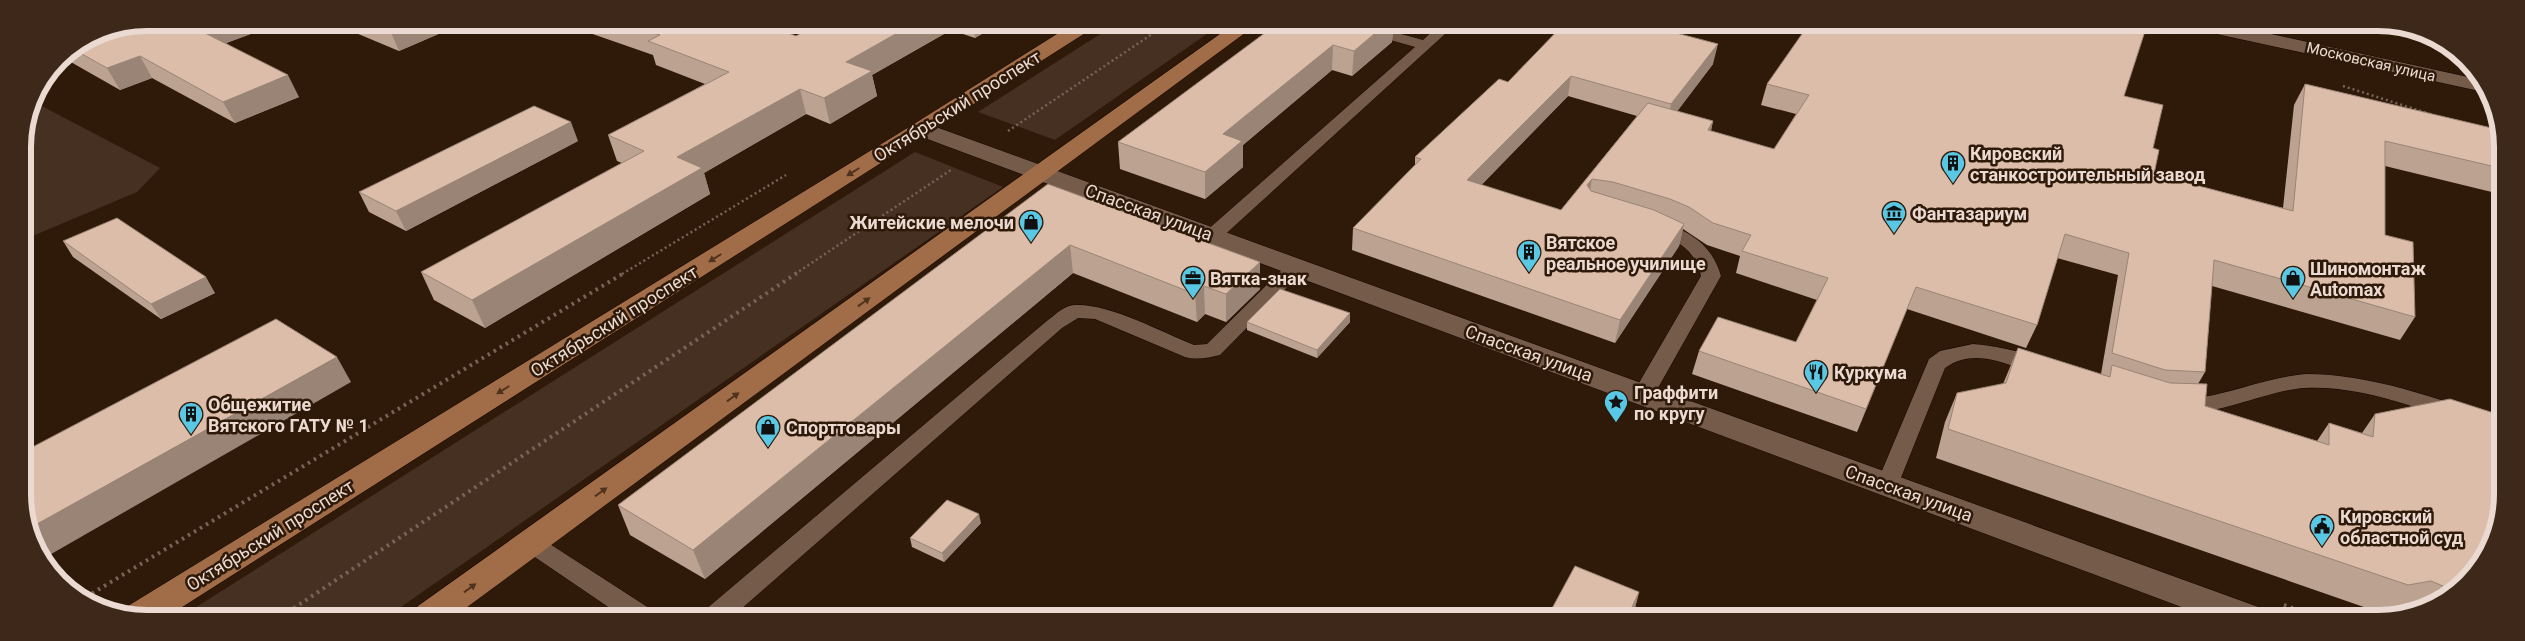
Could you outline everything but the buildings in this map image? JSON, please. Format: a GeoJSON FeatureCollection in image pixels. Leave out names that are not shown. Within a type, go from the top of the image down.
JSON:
{"type":"FeatureCollection","features":[{"type":"Feature","properties":{"kind":"main road","name":"Октябрьский проспект"},"geometry":{"type":"LineString","coordinates":[[150,610],[922,129],[1075,31]]}},
{"type":"Feature","properties":{"kind":"main road"},"geometry":{"type":"LineString","coordinates":[[438,610],[1237,31]]}},
{"type":"Feature","properties":{"kind":"street","name":"Московская улица"},"geometry":{"type":"LineString","coordinates":[[2230,31],[2475,85]]}},
{"type":"Feature","properties":{"kind":"street","name":"Спасская улица"},"geometry":{"type":"LineString","coordinates":[[922,129],[2227,610]]}},
{"type":"Feature","properties":{"kind":"lane"},"geometry":{"type":"LineString","coordinates":[[1375,31],[1426,45]]}},
{"type":"Feature","properties":{"kind":"lane"},"geometry":{"type":"LineString","coordinates":[[1212,236],[1442,31]]}},
{"type":"Feature","properties":{"kind":"lane"},"geometry":{"type":"LineString","coordinates":[[1641,222],[1683,237],[1701,250],[1708,260],[1711,276],[1643,394]]}},
{"type":"Feature","properties":{"kind":"lane"},"geometry":{"type":"LineString","coordinates":[[722,610],[1055,324],[1074,311],[1098,313],[1192,352],[1213,350],[1296,266]]}},
{"type":"Feature","properties":{"kind":"lane"},"geometry":{"type":"LineString","coordinates":[[1887,485],[1936,364],[1946,355],[1965,350],[1991,352],[2056,372]]}},
{"type":"Feature","properties":{"kind":"lane"},"geometry":{"type":"LineString","coordinates":[[2155,403],[2204,405],[2284,384],[2304,381],[2330,381],[2365,386],[2494,425]]}},
{"type":"Feature","properties":{"kind":"lane"},"geometry":{"type":"LineString","coordinates":[[531,543],[634,610]]}},
{"type":"Feature","properties":{"kind":"path"},"geometry":{"type":"LineString","coordinates":[[291,610],[1157,31]]}},
{"type":"Feature","properties":{"kind":"path"},"geometry":{"type":"LineString","coordinates":[[2338,84],[2439,117]]}},
{"type":"Feature","properties":{"kind":"path"},"geometry":{"type":"LineString","coordinates":[[90,594],[788,173]]}},
{"type":"Feature","properties":{"kind":"shaded area"},"geometry":{"type":"Polygon","coordinates":[[[1105,31],[1211,31],[1055,140],[978,112],[1105,31]]]}},
{"type":"Feature","properties":{"kind":"shaded area"},"geometry":{"type":"Polygon","coordinates":[[[39,105],[160,168],[137,192],[31,237],[31,139],[39,105]]]}},
{"type":"Feature","properties":{"kind":"shaded area"},"geometry":{"type":"Polygon","coordinates":[[[915,152],[1003,187],[397,610],[191,610],[915,152]]]}},
{"type":"Feature","properties":{"kind":"place","name":"Кировский станкостроительный завод"},"geometry":{"type":"Point","coordinates":[1953,184]}},
{"type":"Feature","properties":{"kind":"place","name":"Фантазариум"},"geometry":{"type":"Point","coordinates":[1894,234]}},
{"type":"Feature","properties":{"kind":"place","name":"Житейские мелочи"},"geometry":{"type":"Point","coordinates":[1031,243]}},
{"type":"Feature","properties":{"kind":"place","name":"Вятское реальное училище"},"geometry":{"type":"Point","coordinates":[1529,273]}},
{"type":"Feature","properties":{"kind":"place","name":"Вятка-знак"},"geometry":{"type":"Point","coordinates":[1193,299]}},
{"type":"Feature","properties":{"kind":"place","name":"Шиномонтаж Automax"},"geometry":{"type":"Point","coordinates":[2293,299]}},
{"type":"Feature","properties":{"kind":"place","name":"Куркума"},"geometry":{"type":"Point","coordinates":[1816,393]}},
{"type":"Feature","properties":{"kind":"place","name":"Граффити по кругу"},"geometry":{"type":"Point","coordinates":[1616,423]}},
{"type":"Feature","properties":{"kind":"place","name":"Общежитие Вятского ГАТУ № 1"},"geometry":{"type":"Point","coordinates":[191,435]}},
{"type":"Feature","properties":{"kind":"place","name":"Спорттовары"},"geometry":{"type":"Point","coordinates":[768,448]}},
{"type":"Feature","properties":{"kind":"place","name":"Кировский областной суд"},"geometry":{"type":"Point","coordinates":[2322,547]}}]}
